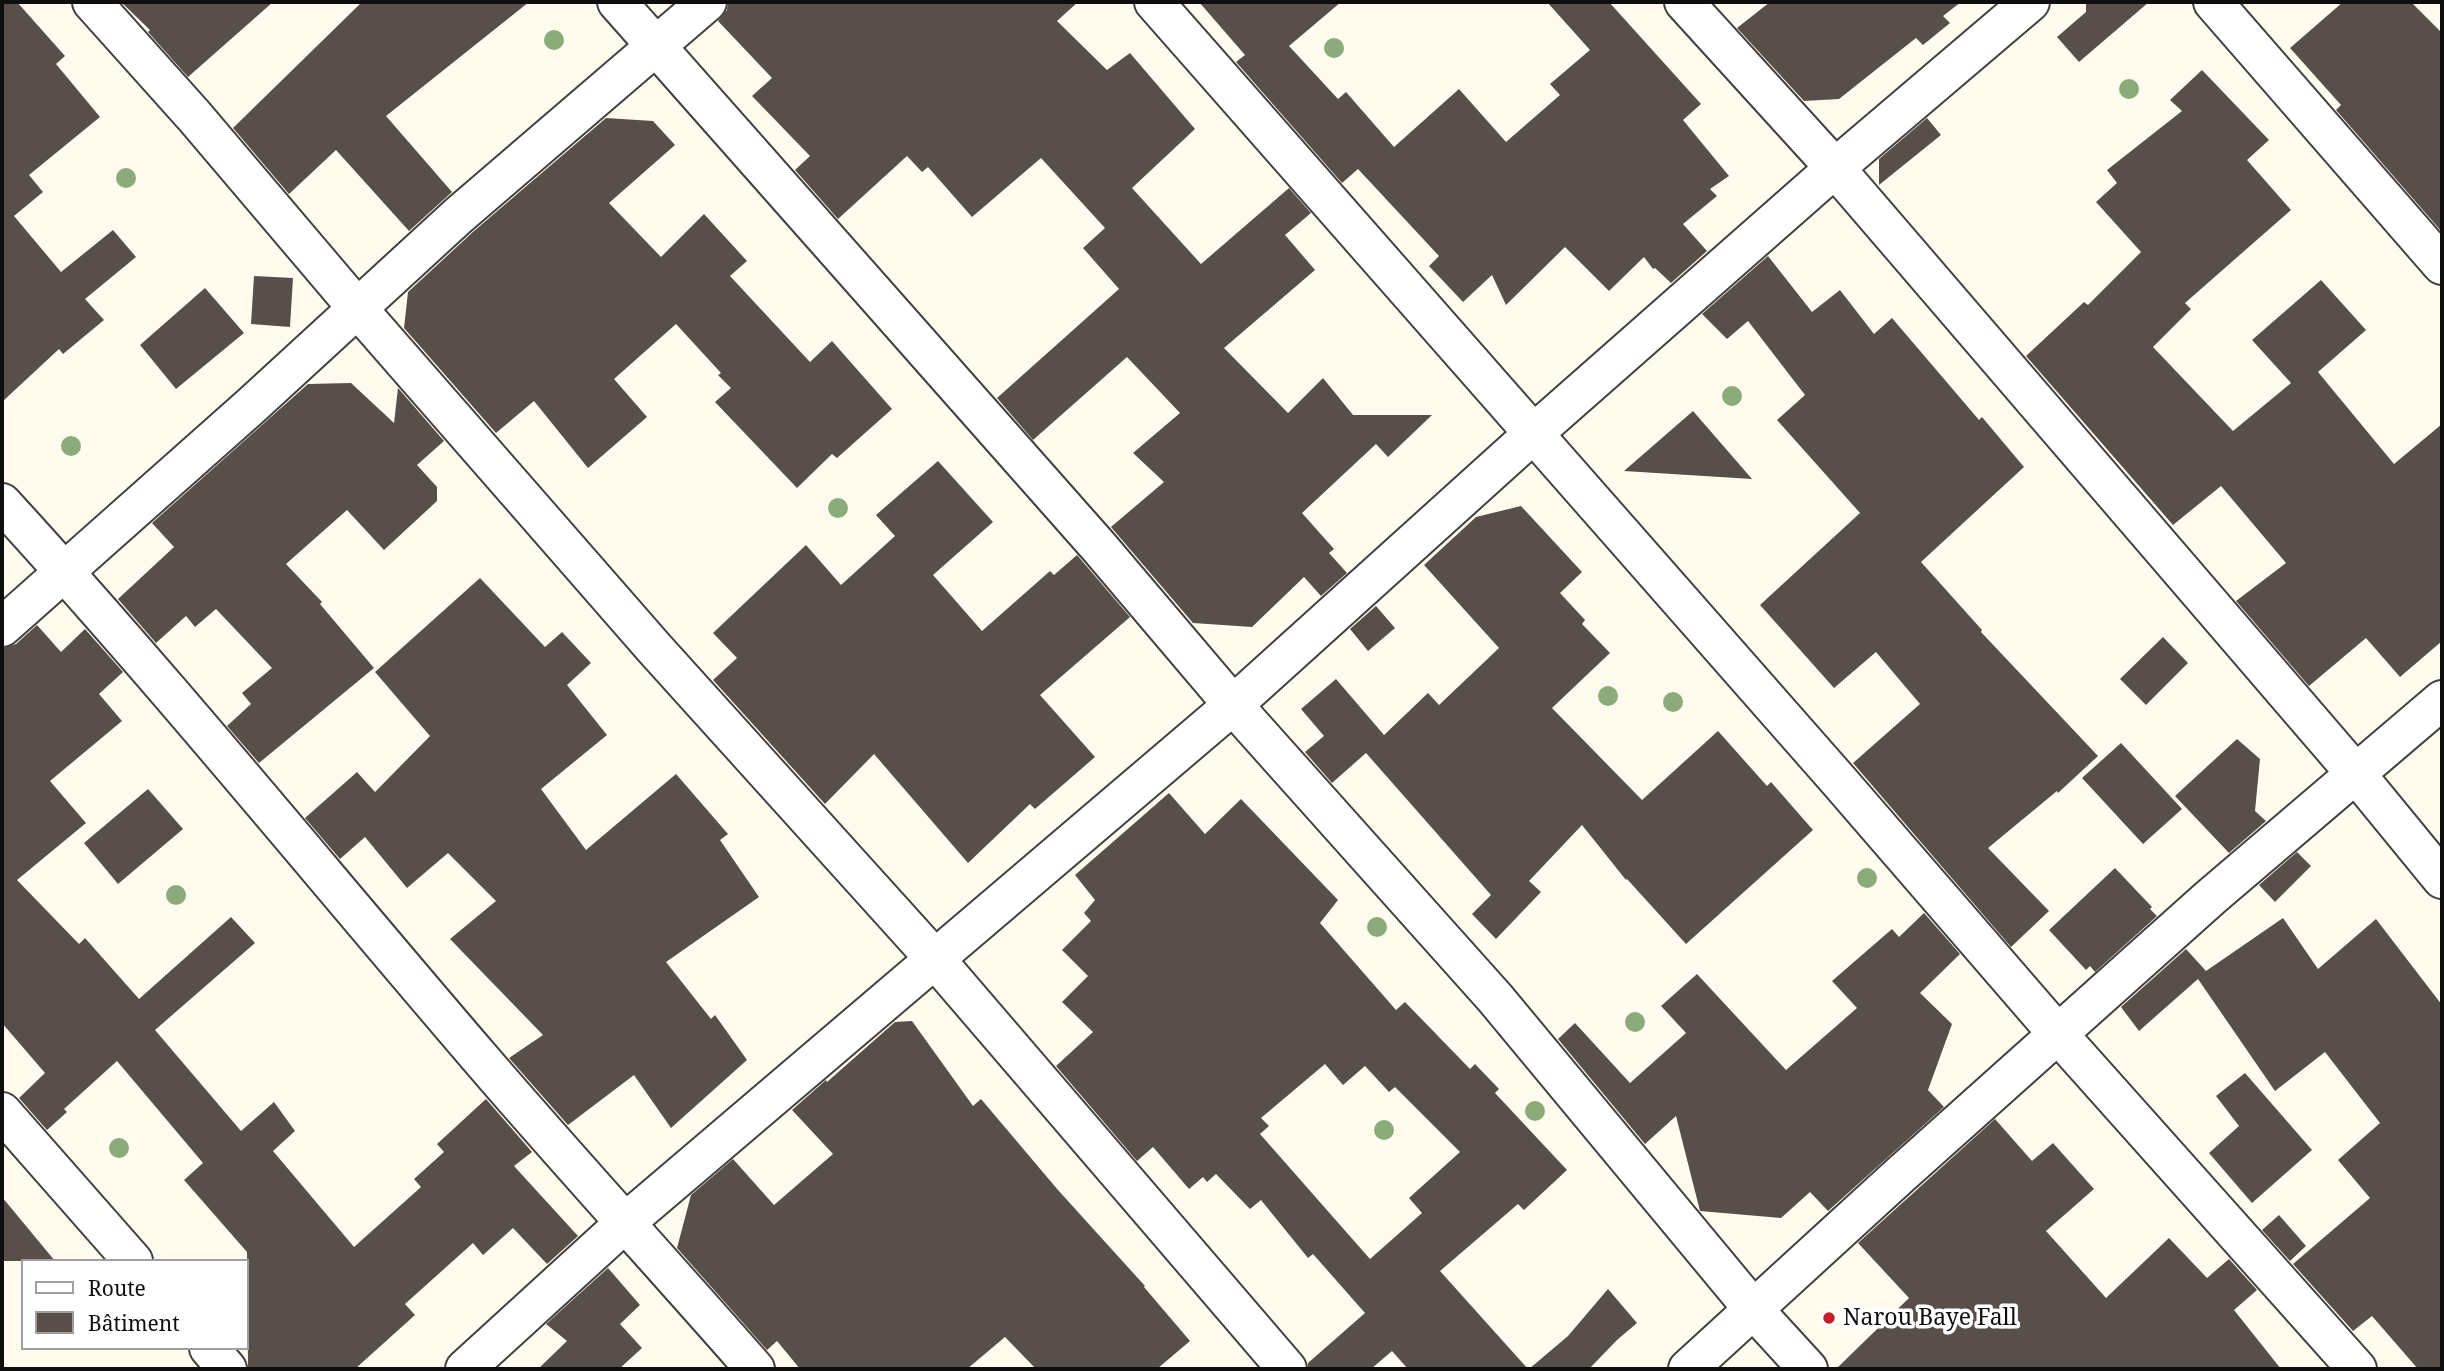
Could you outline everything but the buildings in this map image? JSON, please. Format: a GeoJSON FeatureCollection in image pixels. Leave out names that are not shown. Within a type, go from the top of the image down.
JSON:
{"type":"FeatureCollection","features":[{"type":"Feature","properties":{"kind":"street"},"geometry":{"type":"LineString","coordinates":[[92,2],[195,117],[358,309],[655,649],[935,959],[1287,1369]]}},
{"type":"Feature","properties":{"kind":"street"},"geometry":{"type":"LineString","coordinates":[[617,2],[1099,547],[1233,705],[1495,998],[1754,1310],[1808,1369]]}},
{"type":"Feature","properties":{"kind":"street"},"geometry":{"type":"LineString","coordinates":[[2,627],[358,309],[459,215],[707,2]]}},
{"type":"Feature","properties":{"kind":"street"},"geometry":{"type":"LineString","coordinates":[[1154,2],[2057,1033],[2357,1369]]}},
{"type":"Feature","properties":{"kind":"street"},"geometry":{"type":"LineString","coordinates":[[1684,2],[1835,168],[2356,774],[2442,879]]}},
{"type":"Feature","properties":{"kind":"street"},"geometry":{"type":"LineString","coordinates":[[465,1369],[626,1222],[1233,705],[1533,434],[1835,168],[2030,2]]}},
{"type":"Feature","properties":{"kind":"street"},"geometry":{"type":"LineString","coordinates":[[2213,2],[2442,265]]}},
{"type":"Feature","properties":{"kind":"street"},"geometry":{"type":"LineString","coordinates":[[2,503],[65,571],[474,1051],[755,1369]]}},
{"type":"Feature","properties":{"kind":"street"},"geometry":{"type":"LineString","coordinates":[[1688,1369],[2057,1033],[2211,897],[2442,700]]}},
{"type":"Feature","properties":{"kind":"street"},"geometry":{"type":"LineString","coordinates":[[2,1112],[130,1259]]}},
{"type":"Feature","properties":{"kind":"street"},"geometry":{"type":"LineString","coordinates":[[211,1350],[227,1369]]}},
{"type":"Feature","properties":{"kind":"place","name":"Narou Baye Fall"},"geometry":{"type":"Point","coordinates":[1829,1318]}}]}
